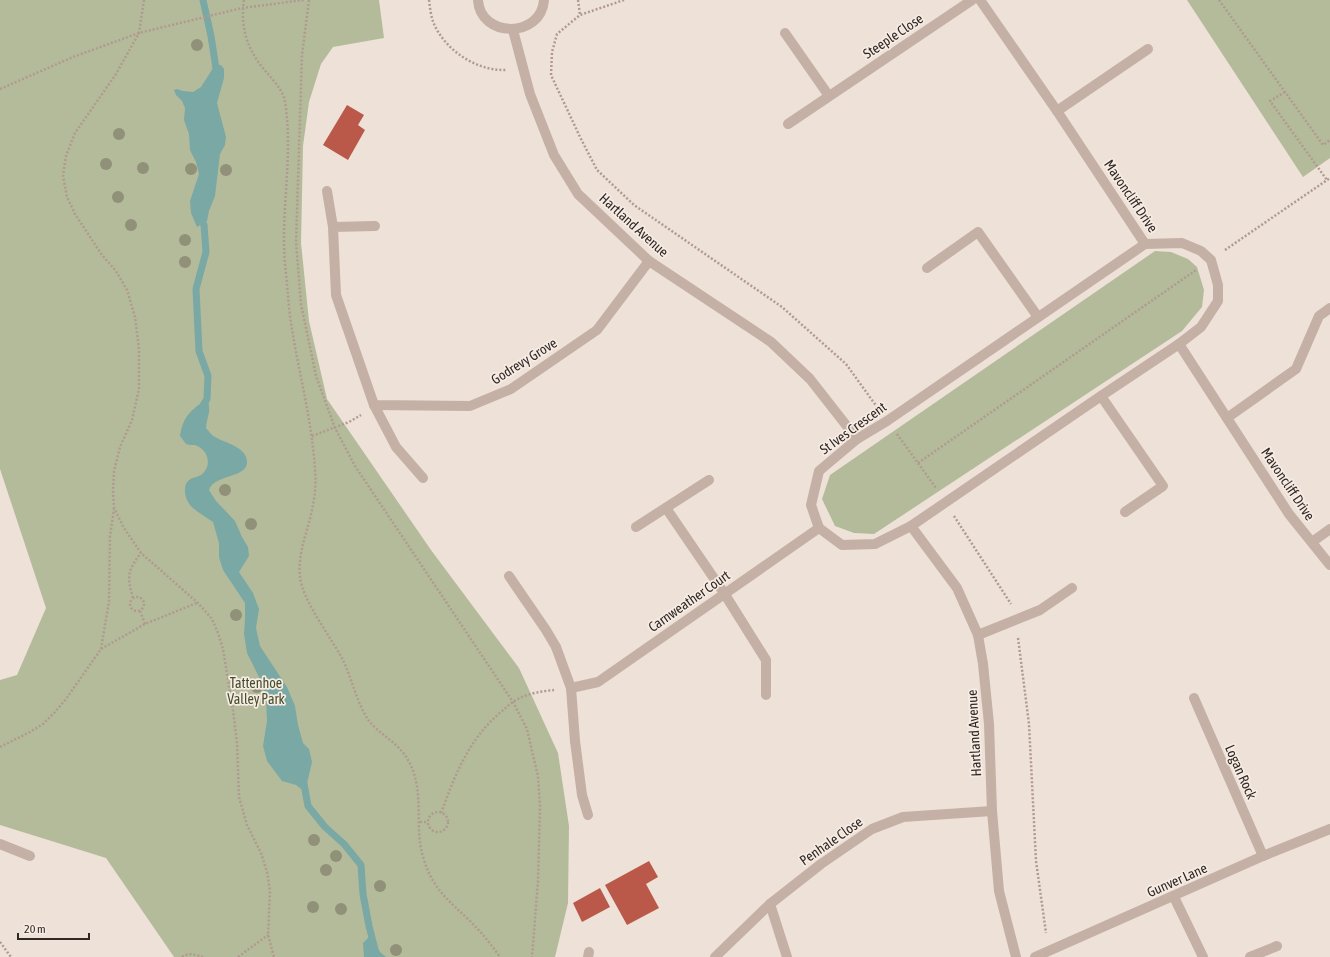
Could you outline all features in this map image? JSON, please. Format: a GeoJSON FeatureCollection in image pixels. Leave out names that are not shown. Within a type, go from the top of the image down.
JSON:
{"type":"FeatureCollection","features":[{"type":"Feature","properties":{"kind":"street"},"geometry":{"type":"LineString","coordinates":[[478,0],[478,4],[483,15],[491,23],[501,28],[513,30],[523,28],[533,22],[540,14],[544,0]]}},
{"type":"Feature","properties":{"kind":"street","name":"Steeple Close"},"geometry":{"type":"LineString","coordinates":[[788,124],[972,0]]}},
{"type":"Feature","properties":{"kind":"street","name":"Mavoncliff Drive"},"geometry":{"type":"LineString","coordinates":[[980,0],[1145,244],[1182,243],[1201,251],[1211,260]]}},
{"type":"Feature","properties":{"kind":"street","name":"Hartland Avenue"},"geometry":{"type":"LineString","coordinates":[[513,30],[530,94],[554,155],[578,194],[649,261],[771,342],[810,379],[857,439]]}},
{"type":"Feature","properties":{"kind":"street"},"geometry":{"type":"LineString","coordinates":[[785,33],[829,96]]}},
{"type":"Feature","properties":{"kind":"street"},"geometry":{"type":"LineString","coordinates":[[1057,112],[1148,49]]}},
{"type":"Feature","properties":{"kind":"street"},"geometry":{"type":"LineString","coordinates":[[328,191],[333,227],[336,295],[374,405],[396,447],[423,478]]}},
{"type":"Feature","properties":{"kind":"street"},"geometry":{"type":"LineString","coordinates":[[333,227],[375,226]]}},
{"type":"Feature","properties":{"kind":"street"},"geometry":{"type":"LineString","coordinates":[[927,268],[978,232],[1038,317]]}},
{"type":"Feature","properties":{"kind":"street","name":"St Ives Crescent"},"geometry":{"type":"LineString","coordinates":[[819,528],[811,505],[819,470],[857,439],[886,421],[1145,244]]}},
{"type":"Feature","properties":{"kind":"street"},"geometry":{"type":"LineString","coordinates":[[819,528],[842,545],[849,545],[875,544],[911,526],[1179,344],[1201,327],[1218,301],[1218,285],[1211,260]]}},
{"type":"Feature","properties":{"kind":"street","name":"Godrevy Grove"},"geometry":{"type":"LineString","coordinates":[[374,405],[470,406],[511,389],[598,330],[649,261]]}},
{"type":"Feature","properties":{"kind":"street"},"geometry":{"type":"LineString","coordinates":[[1227,418],[1296,368],[1319,316],[1330,308]]}},
{"type":"Feature","properties":{"kind":"street","name":"Mavoncliff Drive"},"geometry":{"type":"LineString","coordinates":[[1179,344],[1289,514],[1330,565]]}},
{"type":"Feature","properties":{"kind":"street"},"geometry":{"type":"LineString","coordinates":[[1101,396],[1163,486],[1125,512]]}},
{"type":"Feature","properties":{"kind":"street"},"geometry":{"type":"LineString","coordinates":[[636,528],[709,480]]}},
{"type":"Feature","properties":{"kind":"street"},"geometry":{"type":"LineString","coordinates":[[666,508],[724,593],[766,660],[766,695]]}},
{"type":"Feature","properties":{"kind":"street","name":"Hartland Avenue"},"geometry":{"type":"LineString","coordinates":[[911,526],[957,588],[978,635],[983,664],[989,724],[992,811],[999,891],[1016,957]]}},
{"type":"Feature","properties":{"kind":"street","name":"Carnweather Court"},"geometry":{"type":"LineString","coordinates":[[571,688],[598,682],[819,528]]}},
{"type":"Feature","properties":{"kind":"street"},"geometry":{"type":"LineString","coordinates":[[1312,542],[1330,529]]}},
{"type":"Feature","properties":{"kind":"street"},"geometry":{"type":"LineString","coordinates":[[509,576],[556,647],[571,688],[575,741],[582,795],[588,815]]}},
{"type":"Feature","properties":{"kind":"street"},"geometry":{"type":"LineString","coordinates":[[978,635],[1040,610],[1072,588]]}},
{"type":"Feature","properties":{"kind":"street","name":"Logan Rock"},"geometry":{"type":"LineString","coordinates":[[1194,698],[1263,856]]}},
{"type":"Feature","properties":{"kind":"street","name":"Penhale Close"},"geometry":{"type":"LineString","coordinates":[[715,957],[770,904],[821,864],[872,829],[903,817],[992,811]]}},
{"type":"Feature","properties":{"kind":"street","name":"Gunver Lane"},"geometry":{"type":"LineString","coordinates":[[1035,957],[1174,897],[1263,856],[1330,829]]}},
{"type":"Feature","properties":{"kind":"street"},"geometry":{"type":"LineString","coordinates":[[0,844],[30,856]]}},
{"type":"Feature","properties":{"kind":"street"},"geometry":{"type":"LineString","coordinates":[[1174,897],[1203,957]]}},
{"type":"Feature","properties":{"kind":"street"},"geometry":{"type":"LineString","coordinates":[[770,904],[787,957]]}},
{"type":"Feature","properties":{"kind":"street"},"geometry":{"type":"LineString","coordinates":[[1250,957],[1276,946]]}},
{"type":"Feature","properties":{"kind":"path"},"geometry":{"type":"LineString","coordinates":[[101,649],[109,601],[110,536],[114,508],[114,471],[120,447],[132,420],[139,389],[139,349],[135,317],[127,290],[116,271],[102,255],[75,214],[67,197],[63,176],[66,156],[75,133],[116,74],[139,34],[144,0]]}},
{"type":"Feature","properties":{"kind":"path"},"geometry":{"type":"LineString","coordinates":[[244,0],[242,8],[244,32],[253,55],[276,83],[286,105],[288,148],[284,222],[285,260],[290,316],[312,436],[316,471],[313,504],[302,547],[300,579],[305,596],[342,659],[353,683],[360,705],[368,720],[405,754],[414,774],[418,790],[420,842],[423,858],[430,876],[441,894],[487,939],[500,957]]}},
{"type":"Feature","properties":{"kind":"path"},"geometry":{"type":"LineString","coordinates":[[0,89],[73,56],[139,34],[242,8],[304,0]]}},
{"type":"Feature","properties":{"kind":"path"},"geometry":{"type":"LineString","coordinates":[[309,0],[302,55],[296,242],[300,304],[316,376],[335,428],[355,466],[514,702],[526,729],[538,776],[540,807],[538,881],[532,957]]}},
{"type":"Feature","properties":{"kind":"path"},"geometry":{"type":"LineString","coordinates":[[429,0],[434,24],[445,41],[465,59],[484,67],[498,70],[524,69]]}},
{"type":"Feature","properties":{"kind":"path"},"geometry":{"type":"LineString","coordinates":[[578,0],[580,15]]}},
{"type":"Feature","properties":{"kind":"path"},"geometry":{"type":"LineString","coordinates":[[1219,0],[1323,145],[1330,140]]}},
{"type":"Feature","properties":{"kind":"path"},"geometry":{"type":"LineString","coordinates":[[918,463],[1328,179],[1270,101],[1285,92]]}},
{"type":"Feature","properties":{"kind":"path"},"geometry":{"type":"LineString","coordinates":[[312,436],[349,422],[374,405]]}},
{"type":"Feature","properties":{"kind":"path"},"geometry":{"type":"LineString","coordinates":[[114,508],[124,528],[142,554],[198,603],[212,619],[223,649],[237,743],[239,797],[247,825],[261,853],[267,872],[270,891],[268,935],[274,957]]}},
{"type":"Feature","properties":{"kind":"path"},"geometry":{"type":"LineString","coordinates":[[140,611],[131,609],[130,602],[133,598],[129,585],[130,569],[142,554]]}},
{"type":"Feature","properties":{"kind":"path"},"geometry":{"type":"LineString","coordinates":[[133,598],[140,598],[143,601],[143,608],[140,611]]}},
{"type":"Feature","properties":{"kind":"path"},"geometry":{"type":"LineString","coordinates":[[0,747],[43,724],[66,699],[101,649],[145,624],[198,603]]}},
{"type":"Feature","properties":{"kind":"path"},"geometry":{"type":"LineString","coordinates":[[140,611],[145,624]]}},
{"type":"Feature","properties":{"kind":"path"},"geometry":{"type":"LineString","coordinates":[[441,812],[459,767],[469,748],[492,719],[521,698],[540,692],[571,688]]}},
{"type":"Feature","properties":{"kind":"path"},"geometry":{"type":"LineString","coordinates":[[441,812],[446,815],[449,825],[445,831],[435,833],[430,829],[428,822],[428,819],[433,814],[441,812]]}},
{"type":"Feature","properties":{"kind":"path"},"geometry":{"type":"LineString","coordinates":[[420,822],[428,822]]}},
{"type":"Feature","properties":{"kind":"path"},"geometry":{"type":"LineString","coordinates":[[238,957],[268,935]]}},
{"type":"Feature","properties":{"kind":"path"},"geometry":{"type":"LineString","coordinates":[[0,942],[11,957]]}},
{"type":"Feature","properties":{"kind":"path"},"geometry":{"type":"LineString","coordinates":[[182,957],[185,954],[189,954],[203,957]]}},
{"type":"Feature","properties":{"kind":"green space","name":"Tattenhoe Valley Park"},"geometry":{"type":"Polygon","coordinates":[[[0,0],[379,0],[384,38],[333,47],[321,64],[309,102],[303,146],[301,243],[309,321],[327,399],[431,550],[519,668],[558,753],[569,826],[568,903],[555,957],[174,957],[106,858],[0,825],[0,680],[17,675],[46,608],[0,469],[0,0]]]}},
{"type":"Feature","properties":{"kind":"green space"},"geometry":{"type":"Polygon","coordinates":[[[1187,0],[1330,0],[1330,158],[1303,177],[1187,0]]]}},
{"type":"Feature","properties":{"kind":"green space"},"geometry":{"type":"Polygon","coordinates":[[[1155,251],[1171,252],[1188,259],[1197,267],[1204,290],[1202,307],[1182,331],[874,534],[854,533],[835,526],[822,499],[830,475],[1155,251]]]}},
{"type":"Feature","properties":{"kind":"water"},"geometry":{"type":"Polygon","coordinates":[[[215,65],[221,65],[224,69],[224,78],[217,103],[226,137],[225,145],[220,154],[215,196],[207,221],[197,227],[191,213],[190,201],[199,174],[196,162],[190,150],[189,134],[184,120],[185,108],[174,90],[177,89],[193,92],[201,87],[215,65]]]}},
{"type":"Feature","properties":{"kind":"water"},"geometry":{"type":"Polygon","coordinates":[[[207,399],[209,410],[206,428],[214,436],[240,449],[246,458],[247,463],[245,468],[236,474],[217,481],[209,490],[216,501],[235,521],[248,547],[249,556],[239,572],[253,593],[259,609],[256,628],[260,646],[287,687],[295,706],[303,743],[309,749],[312,762],[305,792],[296,785],[282,781],[267,761],[263,746],[267,721],[266,699],[262,683],[247,653],[244,634],[245,603],[223,570],[219,557],[219,543],[213,522],[195,510],[186,498],[186,483],[190,479],[202,474],[208,465],[208,461],[203,450],[195,445],[186,444],[180,436],[181,429],[189,414],[207,399]]]}},
{"type":"Feature","properties":{"kind":"water"},"geometry":{"type":"Polygon","coordinates":[[[371,935],[380,952],[386,957],[364,957],[363,943],[371,935]]]}},
{"type":"Feature","properties":{"kind":"building"},"geometry":{"type":"Polygon","coordinates":[[[347,105],[364,115],[358,125],[365,130],[348,160],[323,145],[347,105]]]}},
{"type":"Feature","properties":{"kind":"building"},"geometry":{"type":"Polygon","coordinates":[[[649,861],[658,877],[646,884],[659,908],[627,925],[605,885],[649,861]]]}},
{"type":"Feature","properties":{"kind":"building"},"geometry":{"type":"Polygon","coordinates":[[[600,888],[610,907],[582,922],[573,903],[600,888]]]}},
{"type":"Feature","properties":{"kind":"waterway"},"geometry":{"type":"LineString","coordinates":[[203,0],[211,36],[217,75]]}},
{"type":"Feature","properties":{"kind":"waterway"},"geometry":{"type":"LineString","coordinates":[[200,215],[204,225],[206,252],[196,289],[199,351],[208,376],[207,399],[202,407]]}},
{"type":"Feature","properties":{"kind":"waterway"},"geometry":{"type":"LineString","coordinates":[[304,784],[308,806],[325,827],[344,844],[361,865],[363,894],[377,957]]}}]}
